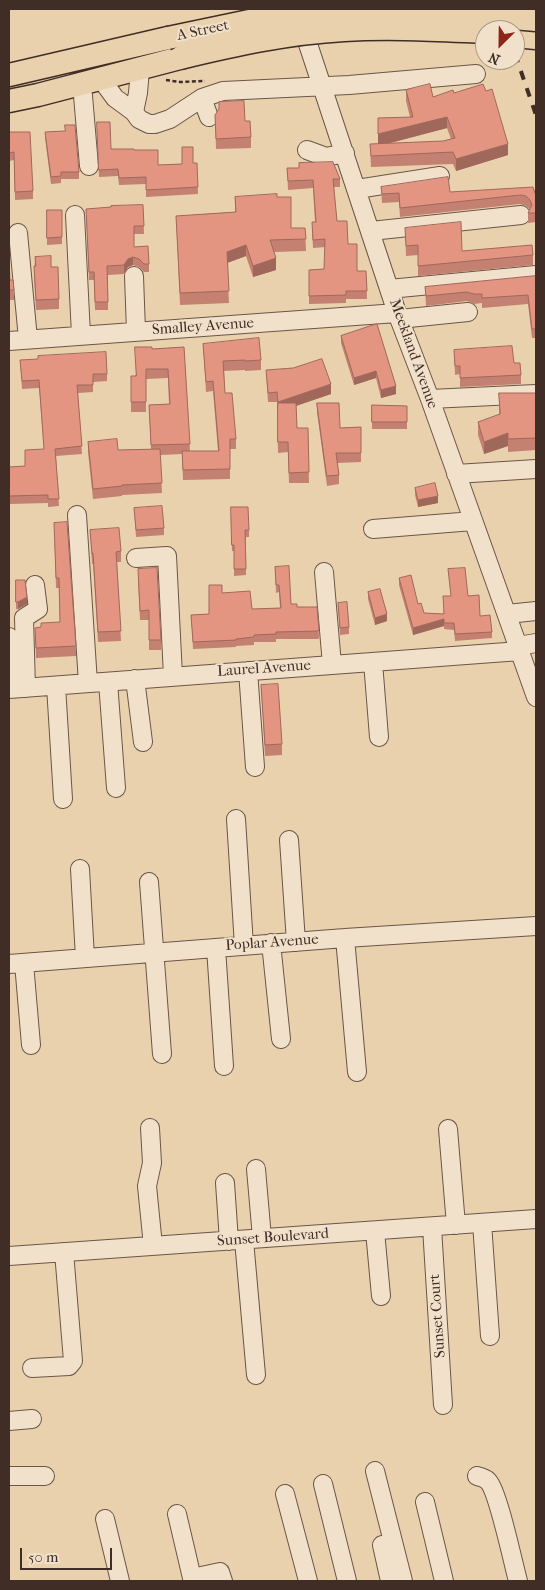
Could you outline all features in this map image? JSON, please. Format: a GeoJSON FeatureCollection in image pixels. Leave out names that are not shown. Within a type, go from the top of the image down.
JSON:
{"type":"FeatureCollection","features":[{"type":"Feature","properties":{"kind":"main road","name":"A Street"},"geometry":{"type":"LineString","coordinates":[[9,75],[254,20],[336,10],[413,12],[475,22]]}},
{"type":"Feature","properties":{"kind":"main road","name":"A Street"},"geometry":{"type":"LineString","coordinates":[[9,101],[255,40],[344,30],[419,29],[475,25]]}},
{"type":"Feature","properties":{"kind":"street","name":"Meekland Avenue"},"geometry":{"type":"LineString","coordinates":[[296,9],[398,316],[430,399],[519,648],[533,676],[536,697]]}},
{"type":"Feature","properties":{"kind":"street"},"geometry":{"type":"LineString","coordinates":[[134,112],[140,69]]}},
{"type":"Feature","properties":{"kind":"street"},"geometry":{"type":"LineString","coordinates":[[91,82],[134,112],[140,119],[149,124],[155,124],[170,119],[202,98],[223,91],[323,86],[476,74]]}},
{"type":"Feature","properties":{"kind":"street"},"geometry":{"type":"LineString","coordinates":[[89,166],[91,82]]}},
{"type":"Feature","properties":{"kind":"street"},"geometry":{"type":"LineString","coordinates":[[202,98],[208,117]]}},
{"type":"Feature","properties":{"kind":"street"},"geometry":{"type":"LineString","coordinates":[[307,150],[326,157],[345,153]]}},
{"type":"Feature","properties":{"kind":"street"},"geometry":{"type":"LineString","coordinates":[[357,189],[440,176]]}},
{"type":"Feature","properties":{"kind":"street"},"geometry":{"type":"LineString","coordinates":[[76,215],[81,335]]}},
{"type":"Feature","properties":{"kind":"street"},"geometry":{"type":"LineString","coordinates":[[371,231],[521,215]]}},
{"type":"Feature","properties":{"kind":"street"},"geometry":{"type":"LineString","coordinates":[[18,233],[28,339]]}},
{"type":"Feature","properties":{"kind":"street"},"geometry":{"type":"LineString","coordinates":[[389,289],[536,275]]}},
{"type":"Feature","properties":{"kind":"street"},"geometry":{"type":"LineString","coordinates":[[134,276],[136,331]]}},
{"type":"Feature","properties":{"kind":"street","name":"Smalley Avenue"},"geometry":{"type":"LineString","coordinates":[[9,341],[136,331],[468,312]]}},
{"type":"Feature","properties":{"kind":"street"},"geometry":{"type":"LineString","coordinates":[[430,399],[536,394]]}},
{"type":"Feature","properties":{"kind":"street"},"geometry":{"type":"LineString","coordinates":[[456,474],[536,469]]}},
{"type":"Feature","properties":{"kind":"street"},"geometry":{"type":"LineString","coordinates":[[77,515],[88,682]]}},
{"type":"Feature","properties":{"kind":"street"},"geometry":{"type":"LineString","coordinates":[[373,529],[473,521]]}},
{"type":"Feature","properties":{"kind":"street"},"geometry":{"type":"LineString","coordinates":[[136,558],[167,556],[173,676]]}},
{"type":"Feature","properties":{"kind":"street"},"geometry":{"type":"LineString","coordinates":[[324,572],[332,664]]}},
{"type":"Feature","properties":{"kind":"street"},"geometry":{"type":"LineString","coordinates":[[16,688],[24,618],[38,609],[35,585]]}},
{"type":"Feature","properties":{"kind":"street"},"geometry":{"type":"LineString","coordinates":[[507,614],[536,611]]}},
{"type":"Feature","properties":{"kind":"street"},"geometry":{"type":"LineString","coordinates":[[9,637],[16,688]]}},
{"type":"Feature","properties":{"kind":"street","name":"Laurel Avenue"},"geometry":{"type":"LineString","coordinates":[[16,688],[373,662],[519,648],[536,643]]}},
{"type":"Feature","properties":{"kind":"street"},"geometry":{"type":"LineString","coordinates":[[373,662],[379,737]]}},
{"type":"Feature","properties":{"kind":"street"},"geometry":{"type":"LineString","coordinates":[[248,671],[255,767]]}},
{"type":"Feature","properties":{"kind":"street"},"geometry":{"type":"LineString","coordinates":[[135,679],[143,742]]}},
{"type":"Feature","properties":{"kind":"street"},"geometry":{"type":"LineString","coordinates":[[108,682],[116,788]]}},
{"type":"Feature","properties":{"kind":"street"},"geometry":{"type":"LineString","coordinates":[[56,686],[63,799]]}},
{"type":"Feature","properties":{"kind":"street"},"geometry":{"type":"LineString","coordinates":[[236,819],[244,946]]}},
{"type":"Feature","properties":{"kind":"street"},"geometry":{"type":"LineString","coordinates":[[289,840],[296,942]]}},
{"type":"Feature","properties":{"kind":"street"},"geometry":{"type":"LineString","coordinates":[[80,870],[85,958]]}},
{"type":"Feature","properties":{"kind":"street"},"geometry":{"type":"LineString","coordinates":[[148,882],[162,1054]]}},
{"type":"Feature","properties":{"kind":"street","name":"Poplar Avenue"},"geometry":{"type":"LineString","coordinates":[[17,963],[345,938],[536,926]]}},
{"type":"Feature","properties":{"kind":"street"},"geometry":{"type":"LineString","coordinates":[[345,938],[356,1072]]}},
{"type":"Feature","properties":{"kind":"street"},"geometry":{"type":"LineString","coordinates":[[272,944],[281,1039]]}},
{"type":"Feature","properties":{"kind":"street"},"geometry":{"type":"LineString","coordinates":[[216,948],[224,1066]]}},
{"type":"Feature","properties":{"kind":"street"},"geometry":{"type":"LineString","coordinates":[[17,963],[31,1045]]}},
{"type":"Feature","properties":{"kind":"street"},"geometry":{"type":"LineString","coordinates":[[150,1128],[152,1163],[146,1186],[153,1246]]}},
{"type":"Feature","properties":{"kind":"street"},"geometry":{"type":"LineString","coordinates":[[448,1129],[456,1225]]}},
{"type":"Feature","properties":{"kind":"street"},"geometry":{"type":"LineString","coordinates":[[256,1169],[262,1238]]}},
{"type":"Feature","properties":{"kind":"street"},"geometry":{"type":"LineString","coordinates":[[225,1184],[237,1240],[256,1375]]}},
{"type":"Feature","properties":{"kind":"street","name":"Sunset Boulevard"},"geometry":{"type":"LineString","coordinates":[[9,1256],[536,1219]]}},
{"type":"Feature","properties":{"kind":"street"},"geometry":{"type":"LineString","coordinates":[[482,1223],[490,1336]]}},
{"type":"Feature","properties":{"kind":"street","name":"Sunset Court"},"geometry":{"type":"LineString","coordinates":[[432,1227],[443,1405]]}},
{"type":"Feature","properties":{"kind":"street"},"geometry":{"type":"LineString","coordinates":[[376,1231],[382,1296]]}},
{"type":"Feature","properties":{"kind":"street"},"geometry":{"type":"LineString","coordinates":[[32,1368],[69,1366],[73,1361],[64,1252]]}},
{"type":"Feature","properties":{"kind":"street"},"geometry":{"type":"LineString","coordinates":[[9,1421],[32,1419]]}},
{"type":"Feature","properties":{"kind":"street"},"geometry":{"type":"LineString","coordinates":[[375,1471],[403,1581]]}},
{"type":"Feature","properties":{"kind":"street"},"geometry":{"type":"LineString","coordinates":[[9,1476],[44,1476]]}},
{"type":"Feature","properties":{"kind":"street"},"geometry":{"type":"LineString","coordinates":[[477,1476],[489,1482],[494,1493],[518,1581]]}},
{"type":"Feature","properties":{"kind":"street"},"geometry":{"type":"LineString","coordinates":[[323,1484],[347,1581]]}},
{"type":"Feature","properties":{"kind":"street"},"geometry":{"type":"LineString","coordinates":[[286,1494],[308,1581]]}},
{"type":"Feature","properties":{"kind":"street"},"geometry":{"type":"LineString","coordinates":[[425,1502],[444,1581]]}},
{"type":"Feature","properties":{"kind":"street"},"geometry":{"type":"LineString","coordinates":[[177,1514],[192,1578],[220,1572],[223,1581]]}},
{"type":"Feature","properties":{"kind":"street"},"geometry":{"type":"LineString","coordinates":[[105,1519],[120,1581]]}},
{"type":"Feature","properties":{"kind":"street"},"geometry":{"type":"LineString","coordinates":[[376,1522],[390,1581]]}},
{"type":"Feature","properties":{"kind":"path"},"geometry":{"type":"LineString","coordinates":[[165,80],[180,82],[210,81],[223,91]]}},
{"type":"Feature","properties":{"kind":"building"},"geometry":{"type":"Polygon","coordinates":[[[430,84],[433,97],[453,90],[454,93],[483,84],[486,91],[492,89],[508,144],[456,159],[453,152],[371,156],[370,144],[443,141],[455,138],[447,117],[378,134],[378,118],[413,117],[406,90],[430,84]]]}},
{"type":"Feature","properties":{"kind":"building"},"geometry":{"type":"Polygon","coordinates":[[[244,101],[245,121],[250,121],[251,137],[216,139],[215,115],[219,109],[219,102],[244,101]]]}},
{"type":"Feature","properties":{"kind":"building"},"geometry":{"type":"Polygon","coordinates":[[[97,122],[110,122],[111,149],[158,150],[158,165],[182,164],[182,147],[193,147],[193,163],[197,163],[198,187],[146,190],[146,177],[119,178],[118,169],[99,170],[97,122]]]}},
{"type":"Feature","properties":{"kind":"building"},"geometry":{"type":"Polygon","coordinates":[[[65,125],[75,125],[79,172],[61,172],[61,176],[51,177],[45,132],[65,131],[65,125]]]}},
{"type":"Feature","properties":{"kind":"building"},"geometry":{"type":"Polygon","coordinates":[[[9,132],[30,132],[33,191],[15,192],[14,152],[9,153],[9,132]]]}},
{"type":"Feature","properties":{"kind":"building"},"geometry":{"type":"Polygon","coordinates":[[[333,162],[340,179],[333,179],[337,221],[347,221],[348,244],[357,244],[357,271],[366,271],[367,291],[346,291],[346,295],[309,296],[309,270],[324,269],[325,239],[313,240],[312,222],[316,222],[313,180],[288,181],[287,168],[299,168],[299,163],[333,162]]]}},
{"type":"Feature","properties":{"kind":"building"},"geometry":{"type":"Polygon","coordinates":[[[448,177],[450,192],[533,187],[536,196],[536,213],[528,213],[532,205],[530,200],[526,196],[520,195],[400,208],[399,193],[382,194],[381,187],[448,177]]]}},
{"type":"Feature","properties":{"kind":"building"},"geometry":{"type":"Polygon","coordinates":[[[277,194],[277,197],[291,197],[291,228],[305,228],[306,239],[270,240],[276,258],[253,266],[246,245],[227,252],[229,291],[180,293],[176,216],[236,212],[235,197],[277,194]]]}},
{"type":"Feature","properties":{"kind":"building"},"geometry":{"type":"Polygon","coordinates":[[[143,205],[144,226],[134,226],[134,247],[148,246],[149,264],[144,264],[139,259],[133,257],[128,259],[124,265],[107,266],[108,302],[95,302],[94,272],[89,272],[86,209],[143,205]]]}},
{"type":"Feature","properties":{"kind":"building"},"geometry":{"type":"Polygon","coordinates":[[[47,210],[62,210],[62,237],[47,238],[47,210]]]}},
{"type":"Feature","properties":{"kind":"building"},"geometry":{"type":"Polygon","coordinates":[[[461,222],[462,251],[532,245],[533,255],[418,266],[418,245],[406,246],[405,228],[461,222]]]}},
{"type":"Feature","properties":{"kind":"building"},"geometry":{"type":"Polygon","coordinates":[[[51,256],[51,267],[58,267],[59,299],[36,300],[35,257],[51,256]]]}},
{"type":"Feature","properties":{"kind":"building"},"geometry":{"type":"Polygon","coordinates":[[[9,258],[10,280],[13,280],[14,290],[9,290],[9,258]]]}},
{"type":"Feature","properties":{"kind":"building"},"geometry":{"type":"Polygon","coordinates":[[[536,276],[536,329],[532,329],[528,295],[482,298],[482,294],[467,292],[426,296],[425,287],[536,276]]]}},
{"type":"Feature","properties":{"kind":"building"},"geometry":{"type":"Polygon","coordinates":[[[377,324],[396,386],[381,390],[376,371],[354,378],[341,336],[377,324]]]}},
{"type":"Feature","properties":{"kind":"building"},"geometry":{"type":"Polygon","coordinates":[[[259,338],[261,360],[223,361],[225,393],[232,393],[236,439],[230,439],[230,469],[183,470],[182,451],[219,451],[213,381],[206,382],[203,344],[259,338]]]}},
{"type":"Feature","properties":{"kind":"building"},"geometry":{"type":"Polygon","coordinates":[[[512,346],[514,363],[520,363],[521,375],[460,378],[460,366],[455,366],[454,350],[512,346]]]}},
{"type":"Feature","properties":{"kind":"building"},"geometry":{"type":"Polygon","coordinates":[[[135,347],[152,347],[152,349],[184,347],[190,444],[151,445],[149,405],[170,404],[168,369],[146,369],[146,402],[131,402],[131,376],[136,376],[135,347]]]}},
{"type":"Feature","properties":{"kind":"building"},"geometry":{"type":"Polygon","coordinates":[[[106,352],[107,374],[93,374],[93,385],[77,385],[82,446],[55,449],[59,499],[48,499],[48,495],[9,496],[9,467],[25,466],[25,450],[44,449],[39,380],[22,381],[20,360],[38,359],[38,356],[106,352]]]}},
{"type":"Feature","properties":{"kind":"building"},"geometry":{"type":"Polygon","coordinates":[[[322,359],[331,384],[278,402],[277,392],[268,393],[266,370],[293,368],[322,359]]]}},
{"type":"Feature","properties":{"kind":"building"},"geometry":{"type":"Polygon","coordinates":[[[499,393],[536,393],[536,438],[508,439],[508,433],[484,442],[478,422],[500,414],[499,393]]]}},
{"type":"Feature","properties":{"kind":"building"},"geometry":{"type":"Polygon","coordinates":[[[278,403],[296,403],[297,428],[308,428],[309,472],[289,473],[288,442],[278,442],[278,403]]]}},
{"type":"Feature","properties":{"kind":"building"},"geometry":{"type":"Polygon","coordinates":[[[317,403],[339,403],[340,428],[361,427],[361,453],[336,453],[339,475],[327,476],[317,403]]]}},
{"type":"Feature","properties":{"kind":"building"},"geometry":{"type":"Polygon","coordinates":[[[372,405],[407,406],[407,422],[372,422],[372,405]]]}},
{"type":"Feature","properties":{"kind":"building"},"geometry":{"type":"Polygon","coordinates":[[[117,439],[118,450],[160,449],[162,483],[93,489],[88,442],[117,439]]]}},
{"type":"Feature","properties":{"kind":"building"},"geometry":{"type":"Polygon","coordinates":[[[435,483],[438,496],[418,500],[415,488],[435,483]]]}},
{"type":"Feature","properties":{"kind":"building"},"geometry":{"type":"Polygon","coordinates":[[[162,506],[164,528],[136,530],[134,508],[162,506]]]}},
{"type":"Feature","properties":{"kind":"building"},"geometry":{"type":"Polygon","coordinates":[[[231,507],[248,507],[249,530],[245,530],[246,569],[234,569],[231,507]]]}},
{"type":"Feature","properties":{"kind":"building"},"geometry":{"type":"Polygon","coordinates":[[[67,522],[76,646],[36,648],[35,628],[41,627],[41,623],[60,622],[59,578],[56,578],[54,523],[67,522]]]}},
{"type":"Feature","properties":{"kind":"building"},"geometry":{"type":"Polygon","coordinates":[[[119,528],[121,551],[116,552],[121,631],[98,632],[90,530],[119,528]]]}},
{"type":"Feature","properties":{"kind":"building"},"geometry":{"type":"Polygon","coordinates":[[[289,566],[291,604],[297,604],[297,607],[317,607],[318,631],[276,632],[276,634],[254,635],[254,637],[236,640],[193,642],[191,615],[209,614],[209,585],[222,585],[222,593],[250,591],[252,609],[281,608],[279,585],[276,585],[275,567],[289,566]]]}},
{"type":"Feature","properties":{"kind":"building"},"geometry":{"type":"Polygon","coordinates":[[[157,568],[161,640],[149,640],[149,610],[140,611],[138,569],[157,568]]]}},
{"type":"Feature","properties":{"kind":"building"},"geometry":{"type":"Polygon","coordinates":[[[465,568],[468,596],[479,595],[480,616],[490,615],[492,632],[455,634],[454,623],[444,623],[444,619],[413,628],[399,578],[411,575],[418,604],[421,603],[424,613],[444,614],[443,596],[451,596],[448,569],[465,568]]]}},
{"type":"Feature","properties":{"kind":"building"},"geometry":{"type":"Polygon","coordinates":[[[16,580],[25,580],[27,597],[18,602],[16,602],[16,580]]]}},
{"type":"Feature","properties":{"kind":"building"},"geometry":{"type":"Polygon","coordinates":[[[380,589],[387,614],[375,618],[368,592],[380,589]]]}},
{"type":"Feature","properties":{"kind":"building"},"geometry":{"type":"Polygon","coordinates":[[[347,602],[349,627],[340,628],[338,603],[347,602]]]}},
{"type":"Feature","properties":{"kind":"building"},"geometry":{"type":"Polygon","coordinates":[[[278,684],[282,744],[265,745],[261,685],[278,684]]]}},
{"type":"Feature","properties":{"kind":"railway"},"geometry":{"type":"LineString","coordinates":[[499,9],[503,20]]}},
{"type":"Feature","properties":{"kind":"railway"},"geometry":{"type":"LineString","coordinates":[[521,70],[536,115]]}}]}
